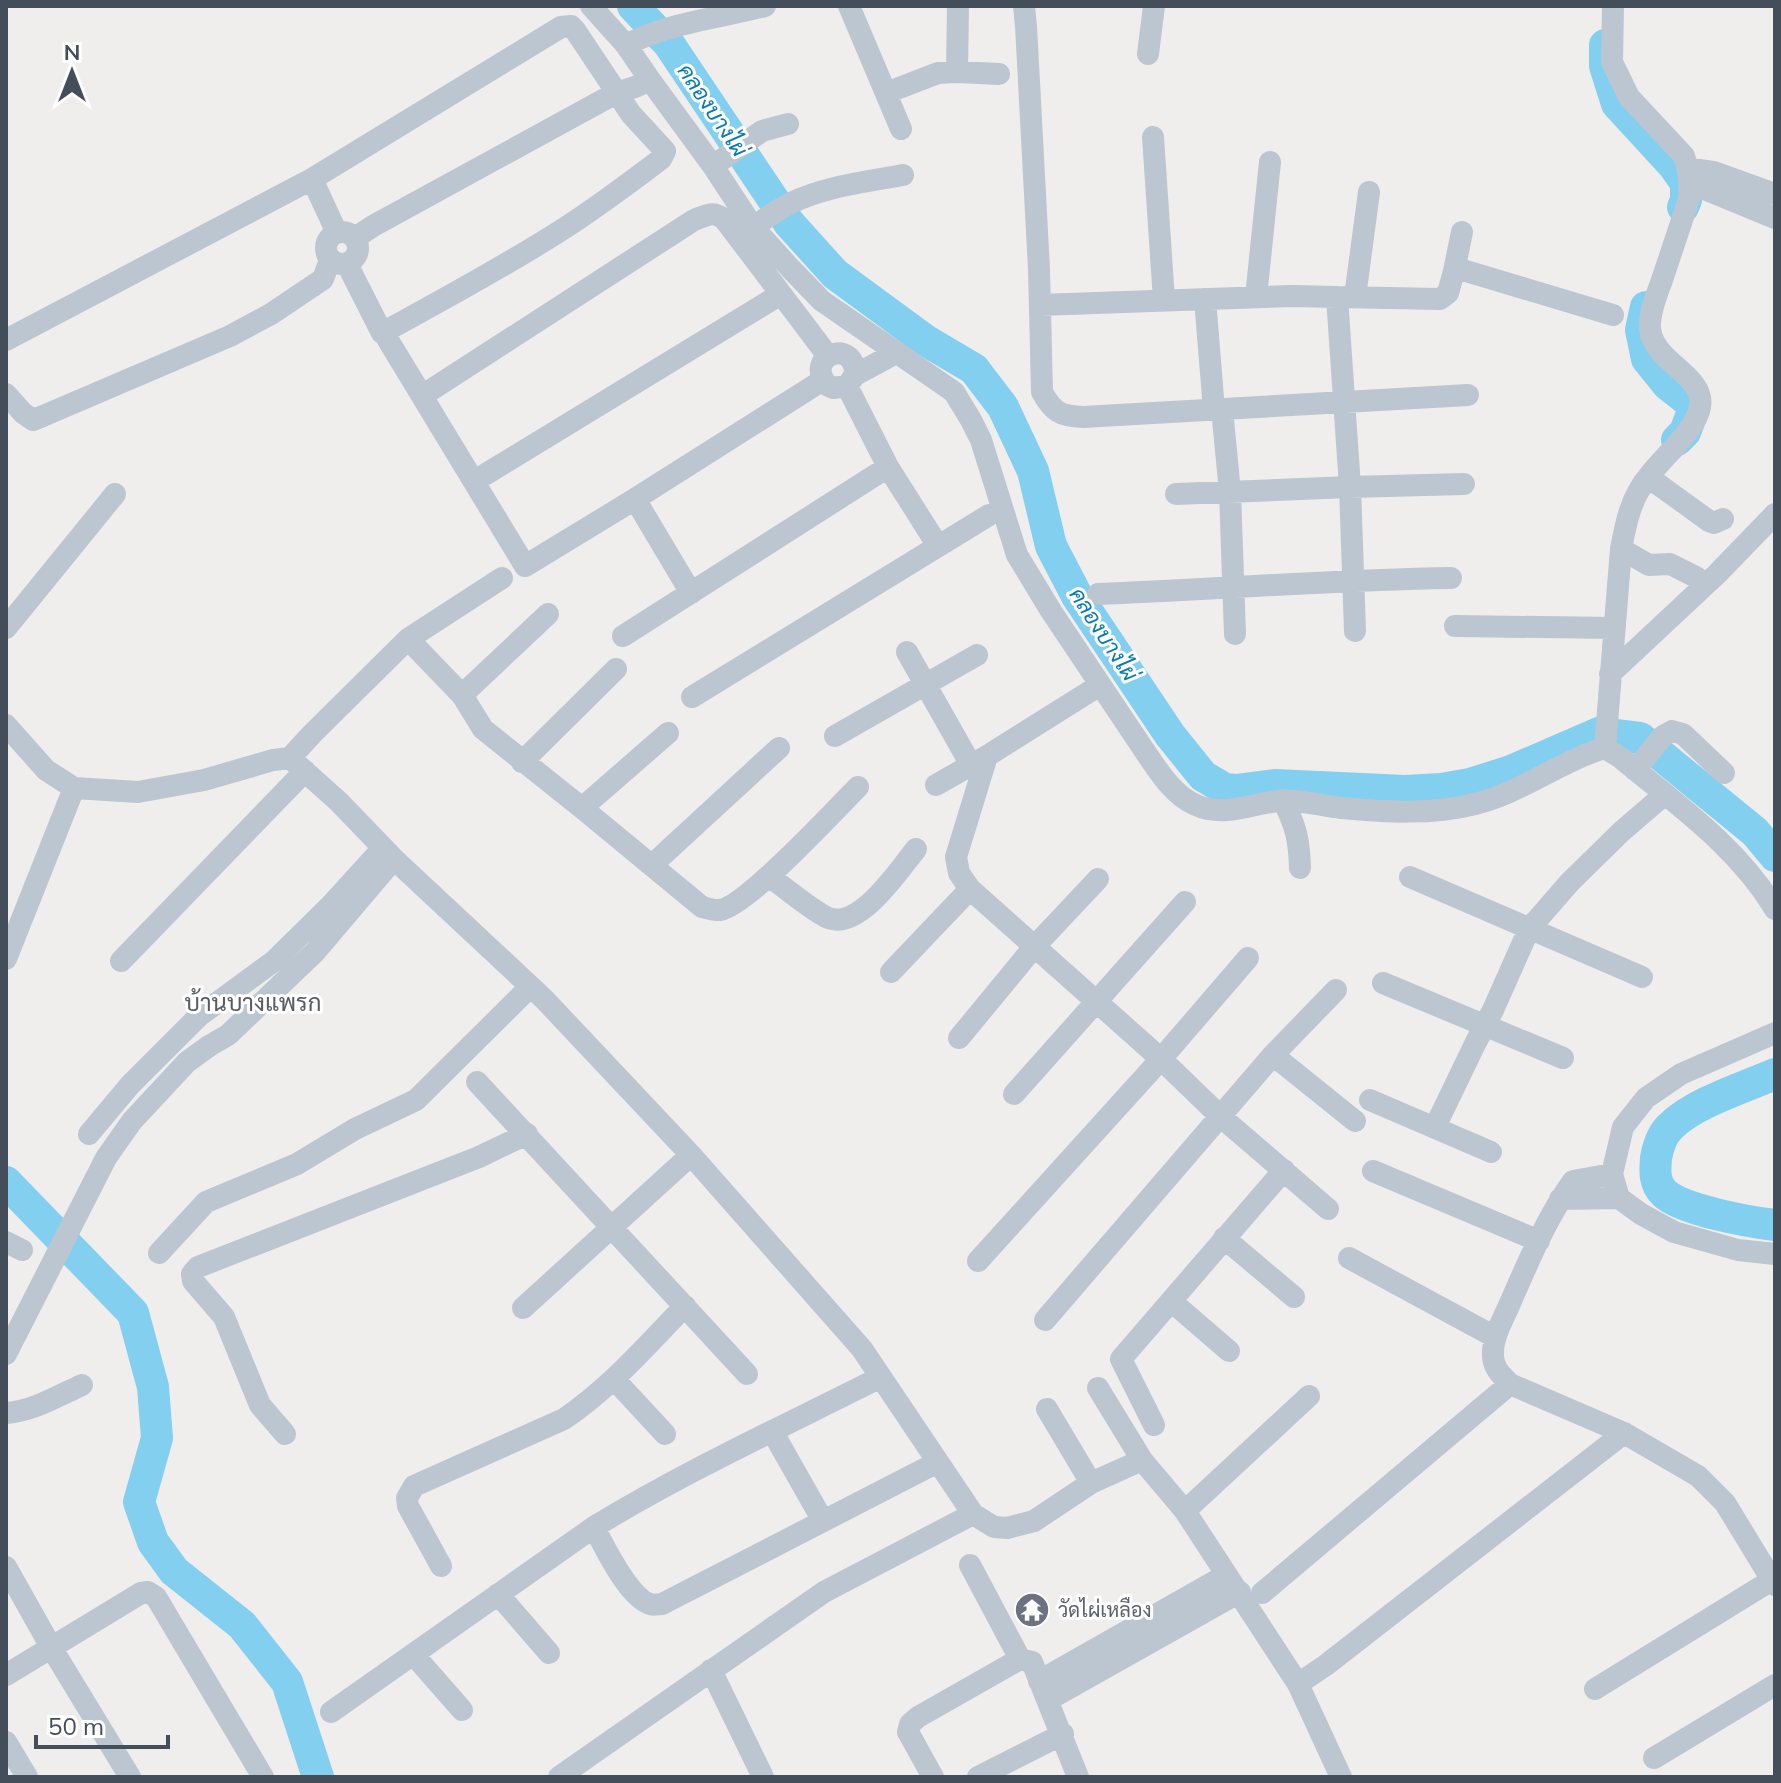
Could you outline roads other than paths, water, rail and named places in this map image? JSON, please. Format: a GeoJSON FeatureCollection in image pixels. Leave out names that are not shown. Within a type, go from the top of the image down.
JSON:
{"type":"FeatureCollection","features":[{"type":"Feature","properties":{"kind":"street"},"geometry":{"type":"LineString","coordinates":[[591,6],[634,41],[650,80],[771,215],[822,301],[954,392],[981,440],[1017,555],[1159,772],[1183,798],[1199,807],[1217,811],[1250,808],[1283,800],[1394,812],[1425,812],[1477,804],[1521,787],[1605,742],[1621,549],[1626,522],[1634,499],[1648,477],[1691,427],[1700,407],[1692,381],[1658,350],[1650,328],[1654,305],[1689,199],[1689,176],[1684,156],[1629,97],[1612,62],[1613,6]]}},
{"type":"Feature","properties":{"kind":"street"},"geometry":{"type":"LineString","coordinates":[[634,41],[765,6]]}},
{"type":"Feature","properties":{"kind":"street"},"geometry":{"type":"LineString","coordinates":[[849,6],[901,129]]}},
{"type":"Feature","properties":{"kind":"street"},"geometry":{"type":"LineString","coordinates":[[957,72],[958,6]]}},
{"type":"Feature","properties":{"kind":"street"},"geometry":{"type":"LineString","coordinates":[[1024,6],[1042,392],[1049,406],[1064,416],[1083,417],[1468,395]]}},
{"type":"Feature","properties":{"kind":"street"},"geometry":{"type":"LineString","coordinates":[[1148,54],[1154,6]]}},
{"type":"Feature","properties":{"kind":"street"},"geometry":{"type":"LineString","coordinates":[[6,340],[312,179],[561,27],[571,26],[575,30],[631,114],[665,151],[661,159],[561,231],[382,333],[339,262]]}},
{"type":"Feature","properties":{"kind":"street"},"geometry":{"type":"LineString","coordinates":[[886,93],[938,73],[999,74]]}},
{"type":"Feature","properties":{"kind":"street"},"geometry":{"type":"LineString","coordinates":[[346,235],[373,226],[616,93],[650,80]]}},
{"type":"Feature","properties":{"kind":"street"},"geometry":{"type":"LineString","coordinates":[[720,161],[762,131],[788,124]]}},
{"type":"Feature","properties":{"kind":"street"},"geometry":{"type":"LineString","coordinates":[[1153,137],[1164,300]]}},
{"type":"Feature","properties":{"kind":"street"},"geometry":{"type":"LineString","coordinates":[[1256,297],[1270,162]]}},
{"type":"Feature","properties":{"kind":"street"},"geometry":{"type":"LineString","coordinates":[[771,215],[837,187],[903,175]]}},
{"type":"Feature","properties":{"kind":"street"},"geometry":{"type":"LineString","coordinates":[[1689,176],[1725,175],[1775,194]]}},
{"type":"Feature","properties":{"kind":"street"},"geometry":{"type":"LineString","coordinates":[[1689,176],[1775,218]]}},
{"type":"Feature","properties":{"kind":"street"},"geometry":{"type":"LineString","coordinates":[[6,394],[33,420],[230,336],[271,314],[323,279],[339,262],[354,260],[358,245],[346,235],[312,179]]}},
{"type":"Feature","properties":{"kind":"street"},"geometry":{"type":"LineString","coordinates":[[1355,631],[1344,402],[1346,297],[1369,192]]}},
{"type":"Feature","properties":{"kind":"street"},"geometry":{"type":"LineString","coordinates":[[431,390],[694,220],[718,214],[781,294],[836,355],[849,357],[853,362],[851,381],[888,467],[938,546]]}},
{"type":"Feature","properties":{"kind":"street"},"geometry":{"type":"LineString","coordinates":[[1040,305],[1256,297],[1440,299],[1448,293],[1462,232]]}},
{"type":"Feature","properties":{"kind":"street"},"geometry":{"type":"LineString","coordinates":[[1454,271],[1479,274],[1613,315]]}},
{"type":"Feature","properties":{"kind":"street"},"geometry":{"type":"LineString","coordinates":[[486,474],[781,294]]}},
{"type":"Feature","properties":{"kind":"street"},"geometry":{"type":"LineString","coordinates":[[1205,299],[1230,492],[1235,634]]}},
{"type":"Feature","properties":{"kind":"street"},"geometry":{"type":"LineString","coordinates":[[872,336],[823,360],[820,373],[827,385],[833,388],[851,381],[896,353]]}},
{"type":"Feature","properties":{"kind":"street"},"geometry":{"type":"LineString","coordinates":[[388,340],[525,566],[823,380]]}},
{"type":"Feature","properties":{"kind":"street"},"geometry":{"type":"LineString","coordinates":[[623,636],[888,467]]}},
{"type":"Feature","properties":{"kind":"street"},"geometry":{"type":"LineString","coordinates":[[1648,477],[1709,521],[1714,523],[1723,519]]}},
{"type":"Feature","properties":{"kind":"street"},"geometry":{"type":"LineString","coordinates":[[1176,494],[1464,484]]}},
{"type":"Feature","properties":{"kind":"street"},"geometry":{"type":"LineString","coordinates":[[6,628],[115,494]]}},
{"type":"Feature","properties":{"kind":"street"},"geometry":{"type":"LineString","coordinates":[[635,499],[691,593]]}},
{"type":"Feature","properties":{"kind":"street"},"geometry":{"type":"LineString","coordinates":[[1610,674],[1717,574],[1775,514]]}},
{"type":"Feature","properties":{"kind":"street"},"geometry":{"type":"LineString","coordinates":[[692,697],[989,515]]}},
{"type":"Feature","properties":{"kind":"street"},"geometry":{"type":"LineString","coordinates":[[1621,549],[1649,565],[1670,564],[1696,577]]}},
{"type":"Feature","properties":{"kind":"street"},"geometry":{"type":"LineString","coordinates":[[121,961],[298,764],[312,734],[408,639],[502,578]]}},
{"type":"Feature","properties":{"kind":"street"},"geometry":{"type":"LineString","coordinates":[[1098,594],[1353,580],[1451,578]]}},
{"type":"Feature","properties":{"kind":"street"},"geometry":{"type":"LineString","coordinates":[[462,695],[548,614]]}},
{"type":"Feature","properties":{"kind":"street"},"geometry":{"type":"LineString","coordinates":[[1455,626],[1614,628]]}},
{"type":"Feature","properties":{"kind":"street"},"geometry":{"type":"LineString","coordinates":[[408,639],[462,695],[483,729],[702,907],[719,911],[736,904],[769,876],[858,787]]}},
{"type":"Feature","properties":{"kind":"street"},"geometry":{"type":"LineString","coordinates":[[907,652],[925,684],[979,760],[956,857],[959,873],[970,889],[1161,1059],[1221,1117],[1328,1209]]}},
{"type":"Feature","properties":{"kind":"street"},"geometry":{"type":"LineString","coordinates":[[835,736],[977,655]]}},
{"type":"Feature","properties":{"kind":"street"},"geometry":{"type":"LineString","coordinates":[[522,762],[616,669]]}},
{"type":"Feature","properties":{"kind":"street"},"geometry":{"type":"LineString","coordinates":[[936,785],[1100,685]]}},
{"type":"Feature","properties":{"kind":"street"},"geometry":{"type":"LineString","coordinates":[[6,725],[46,770],[74,788],[138,792],[204,780],[273,760],[298,764],[530,987],[691,1155],[862,1349],[973,1514],[994,1527],[1007,1528],[1034,1521],[1091,1483],[1142,1460]]}},
{"type":"Feature","properties":{"kind":"street"},"geometry":{"type":"LineString","coordinates":[[1642,762],[1663,736],[1672,731],[1683,734],[1724,773]]}},
{"type":"Feature","properties":{"kind":"street"},"geometry":{"type":"LineString","coordinates":[[582,808],[668,733]]}},
{"type":"Feature","properties":{"kind":"street"},"geometry":{"type":"LineString","coordinates":[[1605,742],[1642,762],[1665,794],[1733,853],[1775,909]]}},
{"type":"Feature","properties":{"kind":"street"},"geometry":{"type":"LineString","coordinates":[[652,865],[779,748]]}},
{"type":"Feature","properties":{"kind":"street"},"geometry":{"type":"LineString","coordinates":[[6,959],[74,788]]}},
{"type":"Feature","properties":{"kind":"street"},"geometry":{"type":"LineString","coordinates":[[1435,1127],[1529,929],[1570,882],[1665,794]]}},
{"type":"Feature","properties":{"kind":"street"},"geometry":{"type":"LineString","coordinates":[[1283,800],[1300,842],[1300,868]]}},
{"type":"Feature","properties":{"kind":"street"},"geometry":{"type":"LineString","coordinates":[[769,876],[828,919],[843,920],[869,905],[916,849]]}},
{"type":"Feature","properties":{"kind":"street"},"geometry":{"type":"LineString","coordinates":[[89,1134],[130,1085],[199,1016],[274,961],[388,853]]}},
{"type":"Feature","properties":{"kind":"street"},"geometry":{"type":"LineString","coordinates":[[6,1354],[106,1158],[132,1121],[187,1062],[228,1035],[315,952],[388,853]]}},
{"type":"Feature","properties":{"kind":"street"},"geometry":{"type":"LineString","coordinates":[[1410,877],[1642,977]]}},
{"type":"Feature","properties":{"kind":"street"},"geometry":{"type":"LineString","coordinates":[[959,1038],[1034,947],[1098,879]]}},
{"type":"Feature","properties":{"kind":"street"},"geometry":{"type":"LineString","coordinates":[[891,972],[970,889]]}},
{"type":"Feature","properties":{"kind":"street"},"geometry":{"type":"LineString","coordinates":[[1014,1094],[1185,902]]}},
{"type":"Feature","properties":{"kind":"street"},"geometry":{"type":"LineString","coordinates":[[978,1261],[1248,958]]}},
{"type":"Feature","properties":{"kind":"street"},"geometry":{"type":"LineString","coordinates":[[1383,983],[1563,1058]]}},
{"type":"Feature","properties":{"kind":"street"},"geometry":{"type":"LineString","coordinates":[[159,1253],[206,1202],[297,1164],[355,1129],[424,1095],[530,987]]}},
{"type":"Feature","properties":{"kind":"street"},"geometry":{"type":"LineString","coordinates":[[1045,1320],[1273,1055],[1336,990]]}},
{"type":"Feature","properties":{"kind":"street"},"geometry":{"type":"LineString","coordinates":[[1619,1198],[1612,1174],[1623,1127],[1646,1098],[1681,1074],[1775,1033]]}},
{"type":"Feature","properties":{"kind":"street"},"geometry":{"type":"LineString","coordinates":[[1273,1055],[1355,1121]]}},
{"type":"Feature","properties":{"kind":"street"},"geometry":{"type":"LineString","coordinates":[[477,1082],[747,1374]]}},
{"type":"Feature","properties":{"kind":"street"},"geometry":{"type":"LineString","coordinates":[[1370,1100],[1491,1152]]}},
{"type":"Feature","properties":{"kind":"street"},"geometry":{"type":"LineString","coordinates":[[285,1434],[260,1405],[228,1324],[193,1281],[192,1274],[198,1267],[479,1157],[527,1134]]}},
{"type":"Feature","properties":{"kind":"street"},"geometry":{"type":"LineString","coordinates":[[523,1308],[691,1155]]}},
{"type":"Feature","properties":{"kind":"street"},"geometry":{"type":"LineString","coordinates":[[1154,1425],[1121,1359],[1284,1170]]}},
{"type":"Feature","properties":{"kind":"street"},"geometry":{"type":"LineString","coordinates":[[1373,1171],[1539,1241]]}},
{"type":"Feature","properties":{"kind":"street"},"geometry":{"type":"LineString","coordinates":[[1595,1689],[1773,1583],[1725,1503],[1698,1476],[1624,1433],[1510,1384],[1496,1369],[1492,1356],[1495,1337],[1560,1199],[1573,1181],[1612,1174]]}},
{"type":"Feature","properties":{"kind":"street"},"geometry":{"type":"LineString","coordinates":[[1560,1199],[1619,1198],[1674,1232],[1738,1250],[1775,1254]]}},
{"type":"Feature","properties":{"kind":"street"},"geometry":{"type":"LineString","coordinates":[[1224,1238],[1294,1297]]}},
{"type":"Feature","properties":{"kind":"street"},"geometry":{"type":"LineString","coordinates":[[1349,1258],[1495,1337]]}},
{"type":"Feature","properties":{"kind":"street"},"geometry":{"type":"LineString","coordinates":[[1171,1301],[1229,1351]]}},
{"type":"Feature","properties":{"kind":"street"},"geometry":{"type":"LineString","coordinates":[[441,1566],[408,1506],[407,1498],[414,1486],[564,1419],[614,1379],[685,1306]]}},
{"type":"Feature","properties":{"kind":"street"},"geometry":{"type":"LineString","coordinates":[[331,1712],[594,1527],[671,1483],[881,1377]]}},
{"type":"Feature","properties":{"kind":"street"},"geometry":{"type":"LineString","coordinates":[[614,1379],[665,1434]]}},
{"type":"Feature","properties":{"kind":"street"},"geometry":{"type":"LineString","coordinates":[[1043,1691],[1243,1587],[1510,1384]]}},
{"type":"Feature","properties":{"kind":"street"},"geometry":{"type":"LineString","coordinates":[[6,1413],[36,1406],[82,1385]]}},
{"type":"Feature","properties":{"kind":"street"},"geometry":{"type":"LineString","coordinates":[[1098,1388],[1142,1460],[1243,1587],[1298,1684],[1341,1777]]}},
{"type":"Feature","properties":{"kind":"street"},"geometry":{"type":"LineString","coordinates":[[1185,1511],[1309,1396]]}},
{"type":"Feature","properties":{"kind":"street"},"geometry":{"type":"LineString","coordinates":[[1047,1409],[1091,1483]]}},
{"type":"Feature","properties":{"kind":"street"},"geometry":{"type":"LineString","coordinates":[[772,1431],[823,1521]]}},
{"type":"Feature","properties":{"kind":"street"},"geometry":{"type":"LineString","coordinates":[[1298,1684],[1624,1433]]}},
{"type":"Feature","properties":{"kind":"street"},"geometry":{"type":"LineString","coordinates":[[594,1527],[620,1575],[637,1595],[650,1604],[662,1604],[938,1462]]}},
{"type":"Feature","properties":{"kind":"street"},"geometry":{"type":"LineString","coordinates":[[559,1777],[824,1592],[973,1514]]}},
{"type":"Feature","properties":{"kind":"street"},"geometry":{"type":"LineString","coordinates":[[970,1565],[1020,1659]]}},
{"type":"Feature","properties":{"kind":"street"},"geometry":{"type":"LineString","coordinates":[[6,1567],[130,1777]]}},
{"type":"Feature","properties":{"kind":"street"},"geometry":{"type":"LineString","coordinates":[[6,1675],[141,1593],[148,1592],[156,1597],[263,1777]]}},
{"type":"Feature","properties":{"kind":"street"},"geometry":{"type":"LineString","coordinates":[[498,1594],[549,1653]]}},
{"type":"Feature","properties":{"kind":"street"},"geometry":{"type":"LineString","coordinates":[[413,1654],[462,1710]]}},
{"type":"Feature","properties":{"kind":"street"},"geometry":{"type":"LineString","coordinates":[[933,1777],[908,1732],[910,1724],[1020,1659],[1032,1662],[1078,1777]]}},
{"type":"Feature","properties":{"kind":"street"},"geometry":{"type":"LineString","coordinates":[[711,1670],[763,1777]]}},
{"type":"Feature","properties":{"kind":"street"},"geometry":{"type":"LineString","coordinates":[[1654,1758],[1775,1685]]}},
{"type":"Feature","properties":{"kind":"street"},"geometry":{"type":"LineString","coordinates":[[978,1777],[1063,1734]]}},
{"type":"Feature","properties":{"kind":"street"},"geometry":{"type":"LineString","coordinates":[[6,1742],[27,1777]]}},
{"type":"Feature","properties":{"kind":"waterway","name":"คลองบางไผ่"},"geometry":{"type":"LineString","coordinates":[[633,6],[669,44],[789,223],[835,274],[925,340],[974,369],[1003,407],[1033,471],[1051,546],[1077,596],[1170,735],[1203,776],[1225,789],[1236,790],[1275,785],[1405,791],[1441,789],[1511,771],[1599,733],[1640,738],[1755,832],[1775,856]]}},
{"type":"Feature","properties":{"kind":"waterway"},"geometry":{"type":"LineString","coordinates":[[1605,45],[1605,66],[1617,104],[1686,183],[1683,207]]}},
{"type":"Feature","properties":{"kind":"waterway"},"geometry":{"type":"LineString","coordinates":[[1646,307],[1641,330],[1647,359],[1668,385],[1691,403],[1693,411],[1685,432],[1677,440]]}},
{"type":"Feature","properties":{"kind":"waterway","name":"คลองบางไผ่"},"geometry":{"type":"LineString","coordinates":[[1775,1074],[1706,1103],[1681,1118],[1663,1137],[1655,1168],[1658,1185],[1664,1193],[1685,1205],[1775,1225]]}},
{"type":"Feature","properties":{"kind":"waterway"},"geometry":{"type":"LineString","coordinates":[[6,1182],[133,1313],[153,1387],[157,1438],[139,1502],[153,1542],[174,1571],[242,1625],[287,1682],[318,1777]]}},
{"type":"Feature","properties":{"kind":"place","name":"วัดไผ่เหลือง"},"geometry":{"type":"Point","coordinates":[1032,1610]}},
{"type":"Feature","properties":{"kind":"district","name":"บ้านบางแพรก"},"geometry":{"type":"Point","coordinates":[253,1003]}}]}
